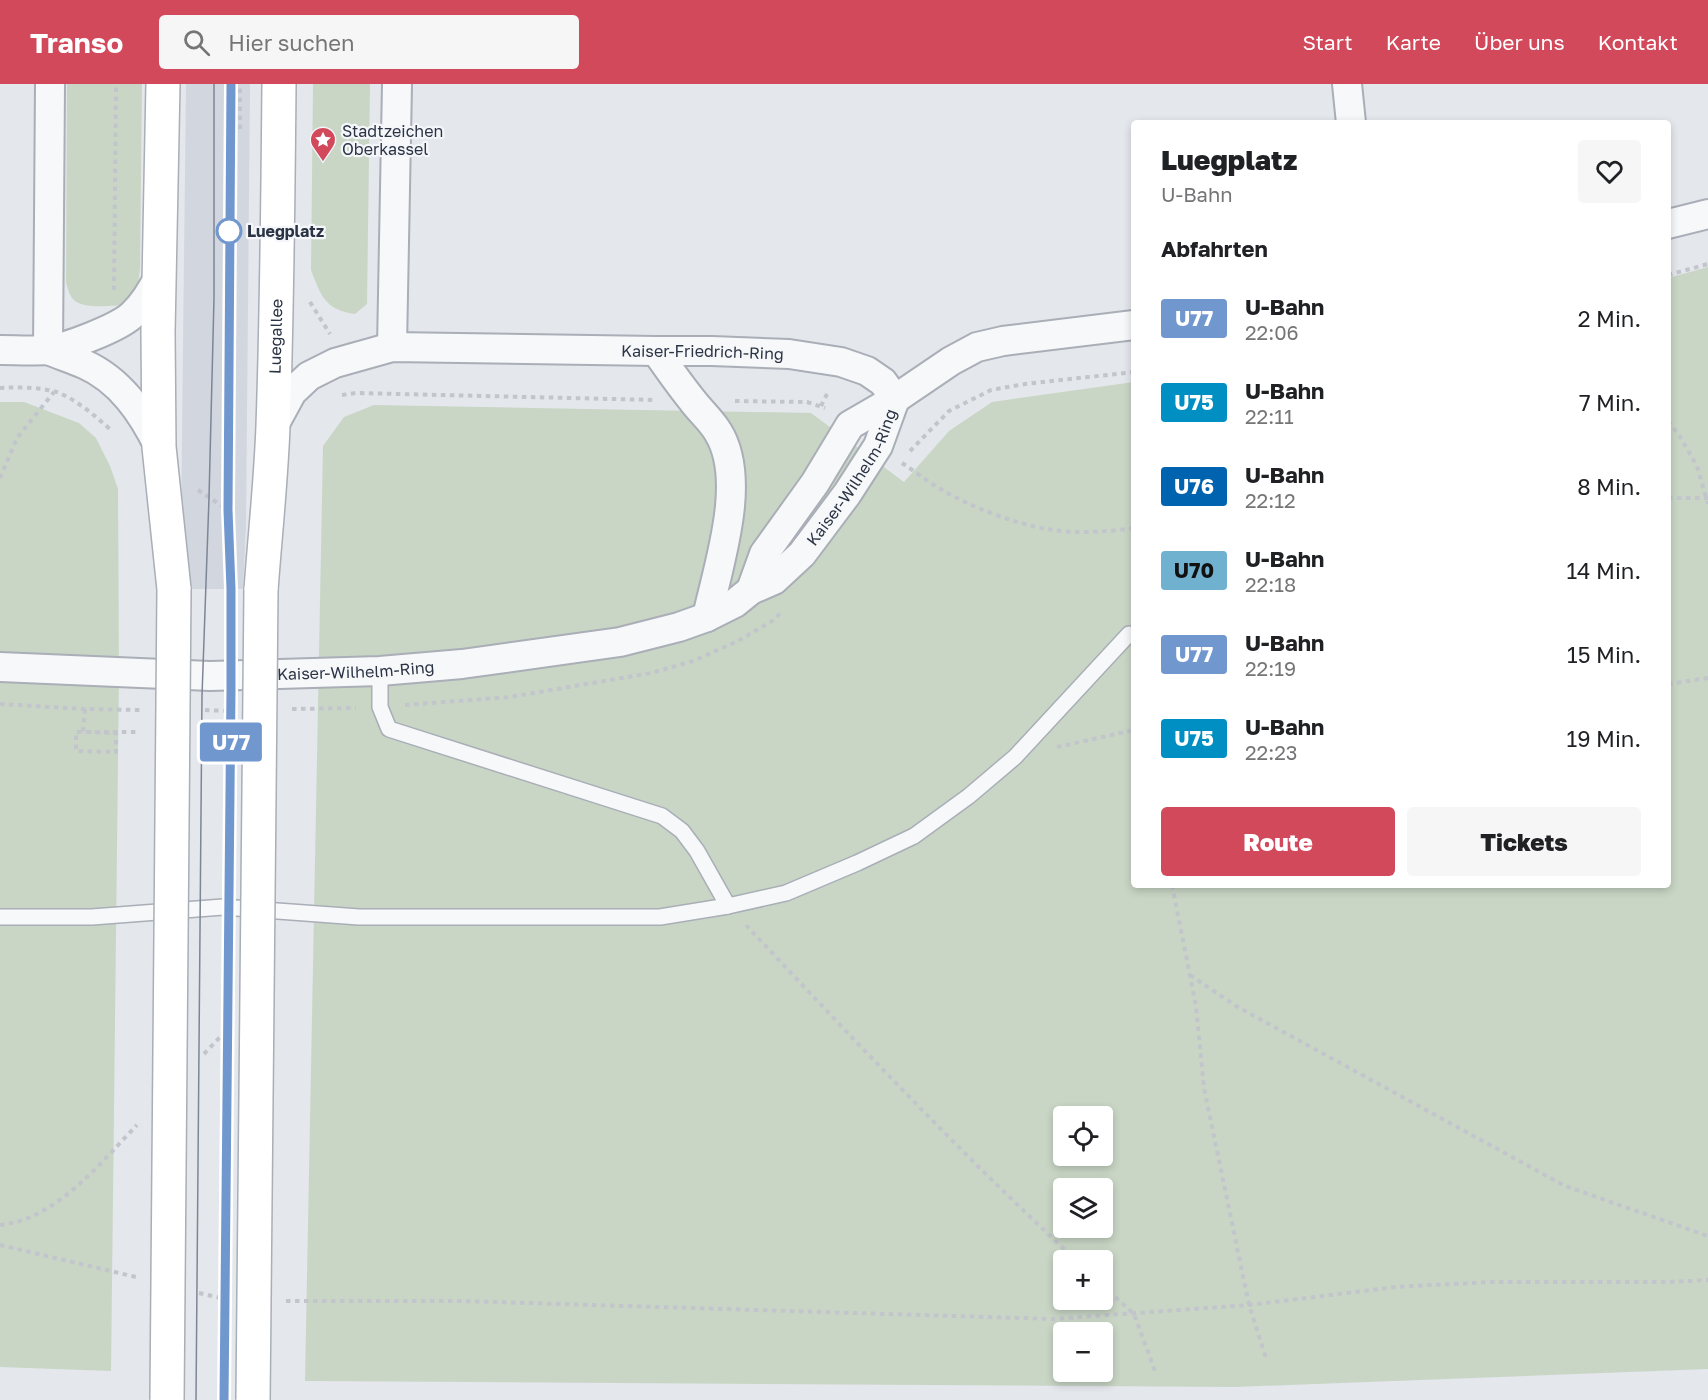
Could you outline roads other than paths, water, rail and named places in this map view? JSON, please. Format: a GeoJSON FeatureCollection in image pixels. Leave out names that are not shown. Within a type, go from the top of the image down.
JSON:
{"type":"FeatureCollection","features":[{"type":"Feature","properties":{"kind":"main road"},"geometry":{"type":"LineString","coordinates":[[163,84],[159,277],[159,447],[174,589],[167,1400]]}},
{"type":"Feature","properties":{"kind":"main road","name":"Luegallee"},"geometry":{"type":"LineString","coordinates":[[253,1400],[261,590],[273,427],[279,84]]}},
{"type":"Feature","properties":{"kind":"street"},"geometry":{"type":"LineString","coordinates":[[48,350],[50,84]]}},
{"type":"Feature","properties":{"kind":"street"},"geometry":{"type":"LineString","coordinates":[[392,347],[397,84]]}},
{"type":"Feature","properties":{"kind":"street"},"geometry":{"type":"LineString","coordinates":[[1347,84],[1351,120]]}},
{"type":"Feature","properties":{"kind":"street"},"geometry":{"type":"LineString","coordinates":[[1671,223],[1708,214]]}},
{"type":"Feature","properties":{"kind":"street"},"geometry":{"type":"LineString","coordinates":[[0,350],[48,350],[81,340],[130,317],[147,298],[159,277]]}},
{"type":"Feature","properties":{"kind":"street"},"geometry":{"type":"LineString","coordinates":[[895,399],[951,361],[977,347],[1002,341],[1131,324]]}},
{"type":"Feature","properties":{"kind":"street","name":"Kaiser-Friedrich-Ring"},"geometry":{"type":"LineString","coordinates":[[273,427],[292,392],[309,376],[335,363],[392,347],[789,354],[841,362],[867,371],[883,382],[895,399]]}},
{"type":"Feature","properties":{"kind":"street"},"geometry":{"type":"LineString","coordinates":[[48,350],[84,364],[113,383],[132,400],[148,424],[159,447]]}},
{"type":"Feature","properties":{"kind":"street"},"geometry":{"type":"LineString","coordinates":[[656,351],[719,433],[731,472],[732,498],[706,617]]}},
{"type":"Feature","properties":{"kind":"street","name":"Kaiser-Wilhelm-Ring"},"geometry":{"type":"LineString","coordinates":[[751,590],[764,554],[815,483],[850,425],[895,399]]}},
{"type":"Feature","properties":{"kind":"street","name":"Kaiser-Wilhelm-Ring"},"geometry":{"type":"LineString","coordinates":[[0,667],[210,676],[380,671],[462,664],[620,642],[679,627],[735,603],[751,590],[774,580],[802,554],[847,494],[889,454],[895,399]]}},
{"type":"Feature","properties":{"kind":"lane"},"geometry":{"type":"LineString","coordinates":[[0,917],[92,917],[223,908],[359,916],[660,917],[728,906],[786,893],[914,836],[969,796],[1015,757],[1129,634]]}},
{"type":"Feature","properties":{"kind":"lane"},"geometry":{"type":"LineString","coordinates":[[380,671],[380,707],[389,729],[662,816],[682,831],[697,851],[728,906]]}},
{"type":"Feature","properties":{"kind":"tram line"},"geometry":{"type":"LineString","coordinates":[[196,1400],[202,696],[214,298],[214,84]]}},
{"type":"Feature","properties":{"kind":"tram line"},"geometry":{"type":"LineString","coordinates":[[224,1400],[231,690],[228,510],[231,84]]}},
{"type":"Feature","properties":{"kind":"metro line","name":"U77"},"geometry":{"type":"LineString","coordinates":[[224,1400],[231,690],[228,510],[231,84]]}},
{"type":"Feature","properties":{"kind":"place","name":"Stadtzeichen Oberkassel"},"geometry":{"type":"Point","coordinates":[323,163]}},
{"type":"Feature","properties":{"kind":"place","name":"Luegplatz"},"geometry":{"type":"Point","coordinates":[229,231]}}]}
